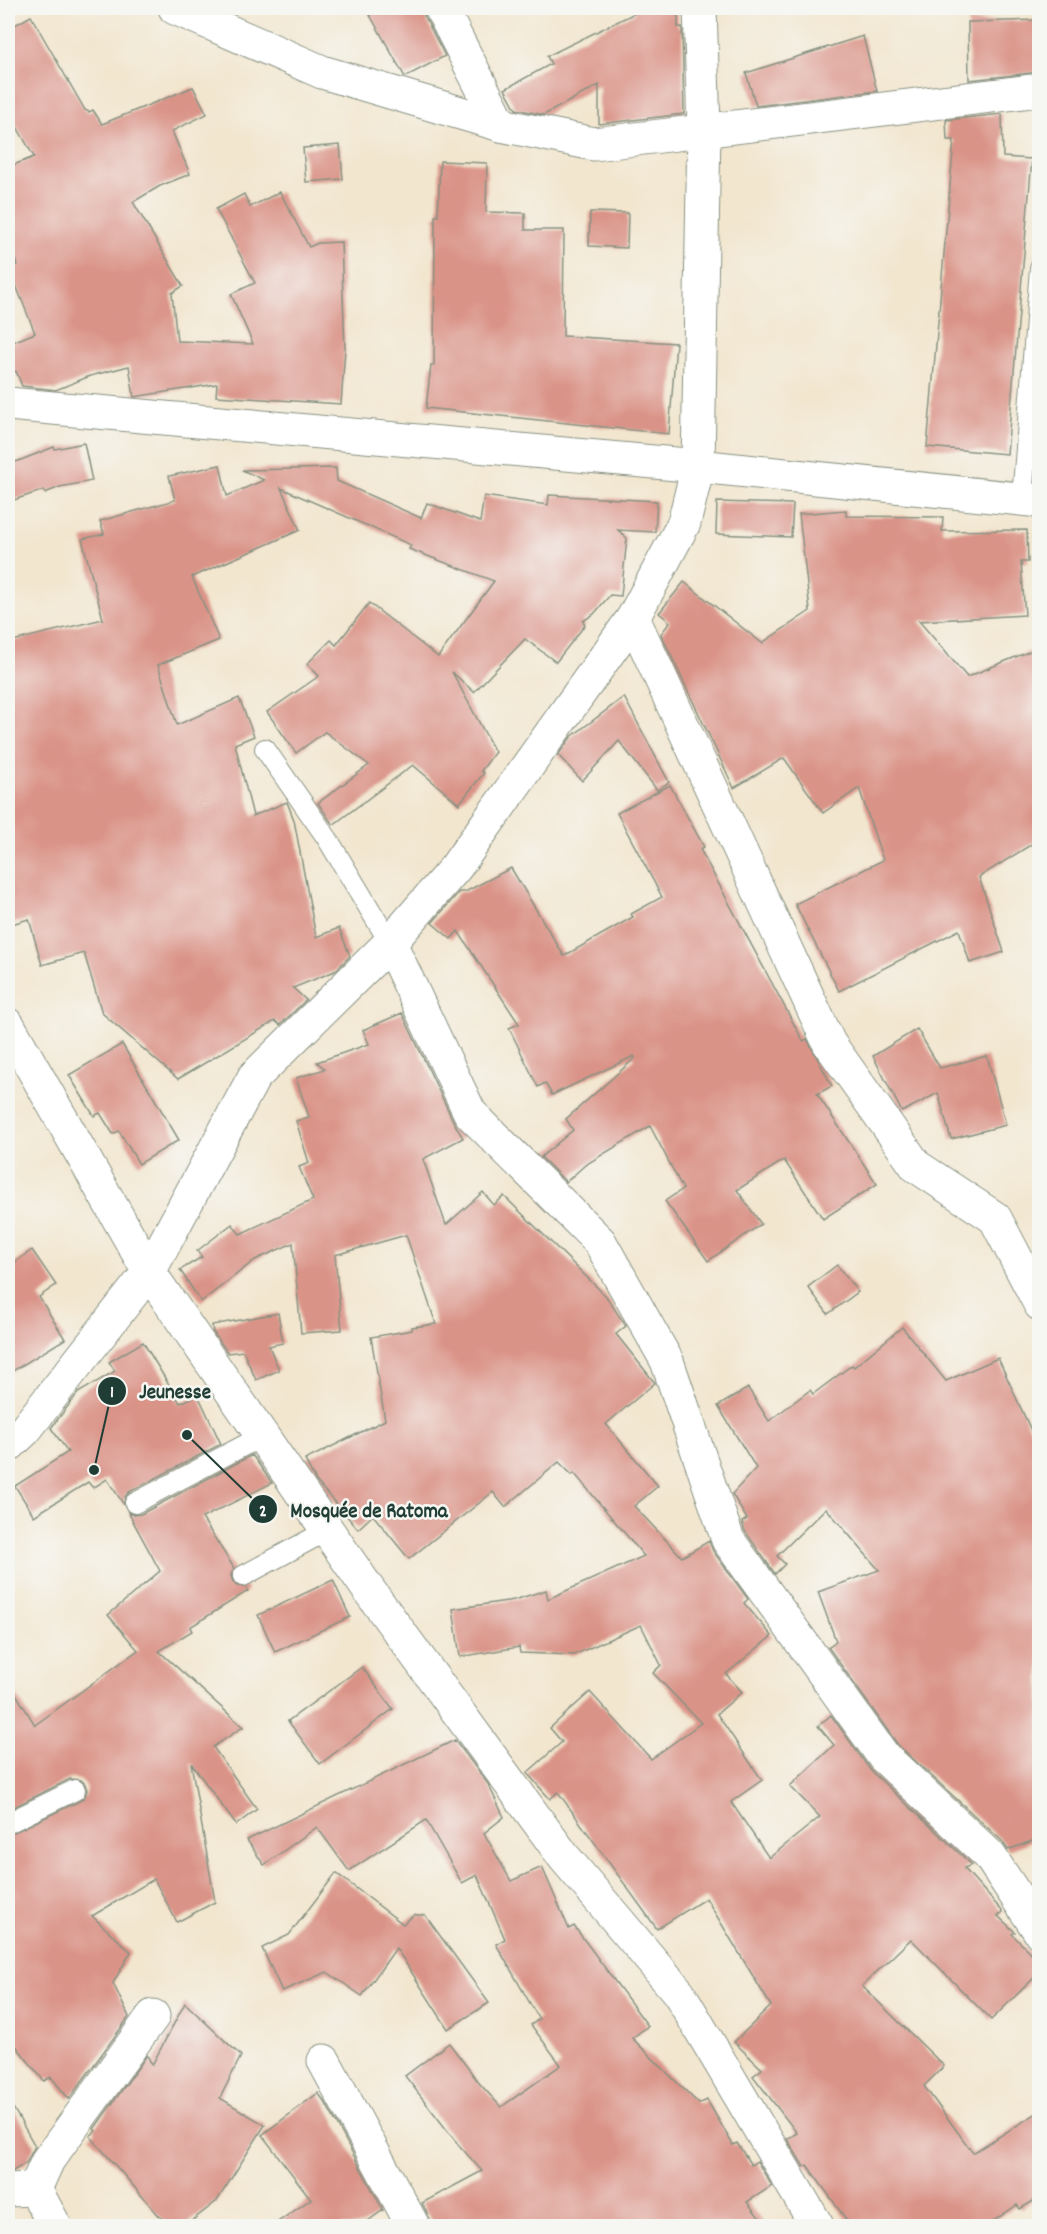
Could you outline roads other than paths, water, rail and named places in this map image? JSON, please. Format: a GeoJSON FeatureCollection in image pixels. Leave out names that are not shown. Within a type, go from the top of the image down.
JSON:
{"type":"FeatureCollection","features":[{"type":"Feature","properties":{"kind":"street"},"geometry":{"type":"LineString","coordinates":[[175,8],[322,72],[501,125],[594,144],[1040,90]]}},
{"type":"Feature","properties":{"kind":"street"},"geometry":{"type":"LineString","coordinates":[[441,8],[501,125]]}},
{"type":"Feature","properties":{"kind":"street"},"geometry":{"type":"LineString","coordinates":[[8,1446],[25,1430],[148,1272],[254,1077],[390,943],[456,867],[633,618],[684,523],[698,466],[704,129],[700,8]]}},
{"type":"Feature","properties":{"kind":"street"},"geometry":{"type":"LineString","coordinates":[[8,404],[698,466],[1031,500]]}},
{"type":"Feature","properties":{"kind":"street"},"geometry":{"type":"LineString","coordinates":[[633,618],[829,1043],[916,1167],[995,1218],[1040,1304]]}},
{"type":"Feature","properties":{"kind":"street"},"geometry":{"type":"LineString","coordinates":[[390,943],[470,1113],[600,1242],[667,1360],[728,1540],[884,1757],[988,1855],[1040,1932]]}},
{"type":"Feature","properties":{"kind":"street"},"geometry":{"type":"LineString","coordinates":[[8,1025],[148,1272],[368,1589],[564,1857],[679,1993],[817,2226]]}},
{"type":"Feature","properties":{"kind":"street"},"geometry":{"type":"LineString","coordinates":[[55,2226],[21,2190],[48,2160],[153,2016]]}},
{"type":"Feature","properties":{"kind":"street"},"geometry":{"type":"LineString","coordinates":[[324,2061],[413,2226]]}},
{"type":"Feature","properties":{"kind":"lane"},"geometry":{"type":"LineString","coordinates":[[1031,500],[1040,268]]}},
{"type":"Feature","properties":{"kind":"lane"},"geometry":{"type":"LineString","coordinates":[[265,749],[327,838],[390,943]]}},
{"type":"Feature","properties":{"kind":"lane"},"geometry":{"type":"LineString","coordinates":[[135,1503],[262,1436]]}},
{"type":"Feature","properties":{"kind":"lane"},"geometry":{"type":"LineString","coordinates":[[243,1576],[327,1530]]}},
{"type":"Feature","properties":{"kind":"lane"},"geometry":{"type":"LineString","coordinates":[[8,1823],[75,1790]]}},
{"type":"Feature","properties":{"kind":"place","name":"Mosquée de Ratoma"},"geometry":{"type":"Point","coordinates":[187,1435]}},
{"type":"Feature","properties":{"kind":"place","name":"Jeunesse"},"geometry":{"type":"Point","coordinates":[94,1470]}}]}
